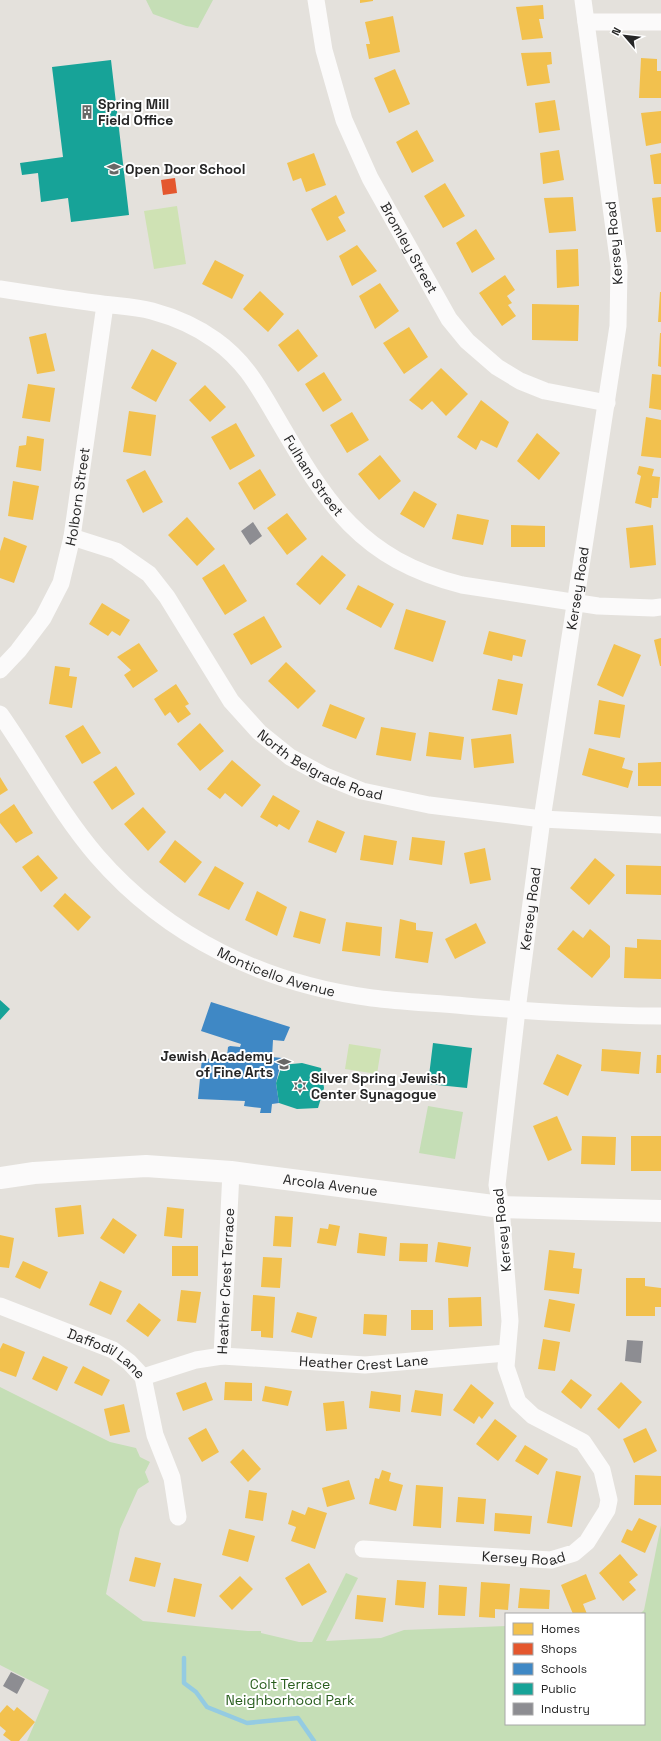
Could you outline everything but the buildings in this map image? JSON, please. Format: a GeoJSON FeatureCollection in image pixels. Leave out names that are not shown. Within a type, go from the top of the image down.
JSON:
{"type":"FeatureCollection","features":[{"type":"Feature","properties":{"kind":"street","name":"Bromley Street"},"geometry":{"type":"LineString","coordinates":[[316,0],[324,50],[344,120],[370,178],[449,319],[467,341],[498,367],[520,381],[545,391],[607,403]]}},
{"type":"Feature","properties":{"kind":"street","name":"Kersey Road"},"geometry":{"type":"LineString","coordinates":[[363,1549],[551,1560],[574,1553],[587,1542],[607,1510],[608,1500],[602,1470],[583,1442],[533,1416],[518,1402],[506,1367],[506,1353],[510,1321],[501,1208],[497,1185],[517,1010],[542,819],[618,326],[619,266],[583,0]]}},
{"type":"Feature","properties":{"kind":"street"},"geometry":{"type":"LineString","coordinates":[[586,22],[661,22]]}},
{"type":"Feature","properties":{"kind":"street","name":"Fulham Street"},"geometry":{"type":"LineString","coordinates":[[0,289],[152,311],[190,326],[215,340],[249,371],[309,473],[329,502],[352,528],[395,560],[440,580],[462,585],[576,602],[634,608],[661,607]]}},
{"type":"Feature","properties":{"kind":"street","name":"Holborn Street"},"geometry":{"type":"LineString","coordinates":[[0,670],[18,651],[43,618],[61,583],[72,536],[106,305]]}},
{"type":"Feature","properties":{"kind":"street","name":"North Belgrade Road"},"geometry":{"type":"LineString","coordinates":[[72,536],[116,551],[148,574],[166,597],[231,701],[259,732],[290,757],[325,776],[362,791],[429,805],[542,819],[661,825]]}},
{"type":"Feature","properties":{"kind":"street","name":"Monticello Avenue"},"geometry":{"type":"LineString","coordinates":[[0,714],[25,750],[65,815],[98,857],[140,899],[194,939],[253,968],[317,988],[372,998],[517,1010],[616,1016],[661,1016]]}},
{"type":"Feature","properties":{"kind":"street","name":"Arcola Avenue"},"geometry":{"type":"LineString","coordinates":[[0,1178],[34,1173],[146,1166],[231,1172],[501,1208],[661,1212]]}},
{"type":"Feature","properties":{"kind":"street","name":"Heather Crest Terrace"},"geometry":{"type":"LineString","coordinates":[[143,1377],[196,1360],[222,1356],[231,1172]]}},
{"type":"Feature","properties":{"kind":"street","name":"Daffodil Lane"},"geometry":{"type":"LineString","coordinates":[[0,1306],[113,1350],[129,1362],[143,1377],[155,1436],[172,1478],[178,1517]]}},
{"type":"Feature","properties":{"kind":"street","name":"Heather Crest Lane"},"geometry":{"type":"LineString","coordinates":[[222,1356],[365,1366],[506,1353]]}},
{"type":"Feature","properties":{"kind":"green space"},"geometry":{"type":"Polygon","coordinates":[[[146,0],[213,0],[198,28],[186,26],[153,14],[146,0]]]}},
{"type":"Feature","properties":{"kind":"green space"},"geometry":{"type":"Polygon","coordinates":[[[177,206],[186,264],[154,269],[144,211],[177,206]]]}},
{"type":"Feature","properties":{"kind":"green space"},"geometry":{"type":"Polygon","coordinates":[[[349,1044],[381,1049],[377,1074],[345,1069],[349,1044]]]}},
{"type":"Feature","properties":{"kind":"green space"},"geometry":{"type":"Polygon","coordinates":[[[428,1106],[463,1112],[455,1159],[419,1153],[428,1106]]]}},
{"type":"Feature","properties":{"kind":"green space","name":"Colt Terrace Neighborhood Park"},"geometry":{"type":"Polygon","coordinates":[[[0,1387],[110,1442],[136,1448],[140,1457],[150,1462],[145,1472],[149,1482],[138,1489],[120,1529],[106,1594],[143,1621],[261,1631],[261,1633],[299,1642],[312,1642],[346,1573],[358,1578],[326,1641],[381,1638],[404,1630],[505,1626],[505,1725],[645,1725],[645,1613],[641,1613],[644,1610],[661,1525],[661,1741],[27,1741],[49,1690],[0,1665],[0,1387]]]}},
{"type":"Feature","properties":{"kind":"waterway"},"geometry":{"type":"LineString","coordinates":[[184,1658],[184,1683],[196,1692],[207,1707],[247,1723],[298,1718],[314,1741]]}},
{"type":"Feature","properties":{"kind":"place","name":"Spring Mill Field Office"},"geometry":{"type":"Point","coordinates":[87,112]}},
{"type":"Feature","properties":{"kind":"place","name":"Open Door School"},"geometry":{"type":"Point","coordinates":[114,169]}},
{"type":"Feature","properties":{"kind":"place","name":"Jewish Academy of Fine Arts"},"geometry":{"type":"Point","coordinates":[284,1064]}},
{"type":"Feature","properties":{"kind":"place","name":"Silver Spring Jewish Center Synagogue"},"geometry":{"type":"Point","coordinates":[300,1086]}}]}
